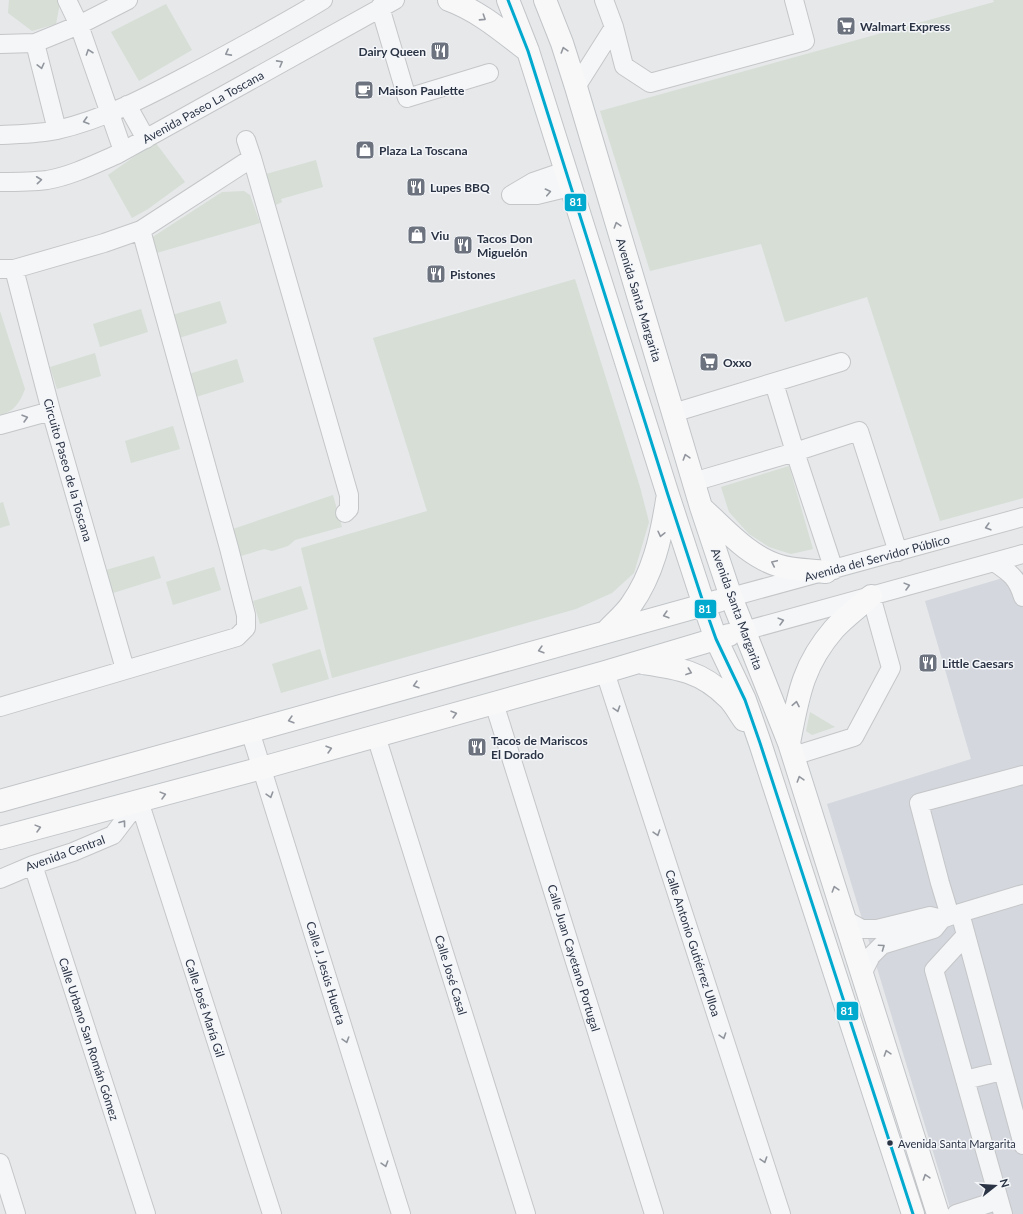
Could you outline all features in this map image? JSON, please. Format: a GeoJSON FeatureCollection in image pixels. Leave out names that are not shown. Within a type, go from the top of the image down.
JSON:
{"type":"FeatureCollection","features":[{"type":"Feature","properties":{"kind":"main road"},"geometry":{"type":"LineString","coordinates":[[449,0],[470,9],[528,51]]}},
{"type":"Feature","properties":{"kind":"main road"},"geometry":{"type":"LineString","coordinates":[[508,0],[528,51],[704,605],[716,638],[745,700],[760,743],[913,1214]]}},
{"type":"Feature","properties":{"kind":"main road","name":"Avenida Santa Margarita"},"geometry":{"type":"LineString","coordinates":[[545,0],[562,43],[576,87],[701,507],[731,597],[791,750],[938,1214]]}},
{"type":"Feature","properties":{"kind":"main road"},"geometry":{"type":"LineString","coordinates":[[606,632],[630,605],[644,584],[655,559],[661,538],[668,495]]}},
{"type":"Feature","properties":{"kind":"main road"},"geometry":{"type":"LineString","coordinates":[[701,507],[736,539],[758,556],[780,566],[830,571]]}},
{"type":"Feature","properties":{"kind":"main road"},"geometry":{"type":"LineString","coordinates":[[791,750],[798,697],[805,675],[817,652],[835,628],[871,596]]}},
{"type":"Feature","properties":{"kind":"main road"},"geometry":{"type":"LineString","coordinates":[[0,801],[731,597]]}},
{"type":"Feature","properties":{"kind":"main road"},"geometry":{"type":"LineString","coordinates":[[0,838],[262,768],[605,672],[716,638],[744,631]]}},
{"type":"Feature","properties":{"kind":"main road"},"geometry":{"type":"LineString","coordinates":[[638,662],[688,671],[709,681],[728,698],[760,743]]}},
{"type":"Feature","properties":{"kind":"street"},"geometry":{"type":"LineString","coordinates":[[67,0],[79,25],[123,151]]}},
{"type":"Feature","properties":{"kind":"street"},"geometry":{"type":"LineString","coordinates":[[0,44],[36,43],[79,25],[128,0]]}},
{"type":"Feature","properties":{"kind":"street"},"geometry":{"type":"LineString","coordinates":[[0,135],[57,130],[110,113],[170,84],[280,25],[323,0]]}},
{"type":"Feature","properties":{"kind":"street"},"geometry":{"type":"LineString","coordinates":[[604,0],[614,27],[624,66],[650,83],[805,41],[794,0]]}},
{"type":"Feature","properties":{"kind":"street"},"geometry":{"type":"LineString","coordinates":[[387,4],[407,98],[489,73]]}},
{"type":"Feature","properties":{"kind":"street","name":"Avenida Paseo La Toscana"},"geometry":{"type":"LineString","coordinates":[[0,182],[48,180],[78,171],[123,151],[387,4]]}},
{"type":"Feature","properties":{"kind":"street"},"geometry":{"type":"LineString","coordinates":[[576,87],[614,27]]}},
{"type":"Feature","properties":{"kind":"street"},"geometry":{"type":"LineString","coordinates":[[36,43],[57,130]]}},
{"type":"Feature","properties":{"kind":"street"},"geometry":{"type":"LineString","coordinates":[[127,105],[146,139]]}},
{"type":"Feature","properties":{"kind":"street"},"geometry":{"type":"LineString","coordinates":[[246,140],[349,495],[348,509],[345,513]]}},
{"type":"Feature","properties":{"kind":"street"},"geometry":{"type":"LineString","coordinates":[[7,269],[104,243],[141,230],[252,158]]}},
{"type":"Feature","properties":{"kind":"street"},"geometry":{"type":"LineString","coordinates":[[0,707],[237,637],[246,628],[246,615],[229,548],[141,230]]}},
{"type":"Feature","properties":{"kind":"street","name":"Circuito Paseo de la Toscana"},"geometry":{"type":"LineString","coordinates":[[7,269],[51,411],[125,669]]}},
{"type":"Feature","properties":{"kind":"street"},"geometry":{"type":"LineString","coordinates":[[673,413],[841,362]]}},
{"type":"Feature","properties":{"kind":"street"},"geometry":{"type":"LineString","coordinates":[[774,383],[830,571]]}},
{"type":"Feature","properties":{"kind":"street"},"geometry":{"type":"LineString","coordinates":[[0,425],[51,411]]}},
{"type":"Feature","properties":{"kind":"street"},"geometry":{"type":"LineString","coordinates":[[693,482],[795,452],[859,431],[898,552]]}},
{"type":"Feature","properties":{"kind":"street","name":"Avenida del Servidor Público"},"geometry":{"type":"LineString","coordinates":[[731,597],[1023,517]]}},
{"type":"Feature","properties":{"kind":"street"},"geometry":{"type":"LineString","coordinates":[[744,631],[1023,554]]}},
{"type":"Feature","properties":{"kind":"street"},"geometry":{"type":"LineString","coordinates":[[994,562],[1011,574],[1019,585],[1023,597]]}},
{"type":"Feature","properties":{"kind":"street"},"geometry":{"type":"LineString","coordinates":[[791,750],[854,737],[891,668],[871,596]]}},
{"type":"Feature","properties":{"kind":"street","name":"Calle Antonio Gutiérrez Ulloa"},"geometry":{"type":"LineString","coordinates":[[605,672],[781,1214]]}},
{"type":"Feature","properties":{"kind":"street","name":"Calle Juan Cayetano Portugal"},"geometry":{"type":"LineString","coordinates":[[494,703],[654,1214]]}},
{"type":"Feature","properties":{"kind":"street","name":"Calle J. Jesús Huerta"},"geometry":{"type":"LineString","coordinates":[[250,731],[401,1214]]}},
{"type":"Feature","properties":{"kind":"street","name":"Calle José Casal"},"geometry":{"type":"LineString","coordinates":[[376,736],[526,1214]]}},
{"type":"Feature","properties":{"kind":"street"},"geometry":{"type":"LineString","coordinates":[[1023,775],[919,803],[950,916],[966,935],[1023,1145]]}},
{"type":"Feature","properties":{"kind":"street","name":"Avenida Central"},"geometry":{"type":"LineString","coordinates":[[0,879],[33,865],[74,852],[113,835],[139,801]]}},
{"type":"Feature","properties":{"kind":"street","name":"Calle José María Gil"},"geometry":{"type":"LineString","coordinates":[[139,801],[272,1214]]}},
{"type":"Feature","properties":{"kind":"street","name":"Calle Urbano San Román Gómez"},"geometry":{"type":"LineString","coordinates":[[33,865],[146,1214]]}},
{"type":"Feature","properties":{"kind":"street"},"geometry":{"type":"LineString","coordinates":[[844,919],[862,929],[878,929],[930,916],[950,916],[1023,894]]}},
{"type":"Feature","properties":{"kind":"street"},"geometry":{"type":"LineString","coordinates":[[862,974],[871,956],[882,945],[934,929],[950,916]]}},
{"type":"Feature","properties":{"kind":"street"},"geometry":{"type":"LineString","coordinates":[[956,1214],[1001,1210],[966,1080],[934,970],[966,935]]}},
{"type":"Feature","properties":{"kind":"street"},"geometry":{"type":"LineString","coordinates":[[966,1080],[1002,1070]]}},
{"type":"Feature","properties":{"kind":"street"},"geometry":{"type":"LineString","coordinates":[[0,1163],[16,1214]]}},
{"type":"Feature","properties":{"kind":"shaded area"},"geometry":{"type":"Polygon","coordinates":[[[9,0],[59,0],[60,3],[56,24],[32,31],[8,13],[9,0]]]}},
{"type":"Feature","properties":{"kind":"shaded area"},"geometry":{"type":"Polygon","coordinates":[[[993,0],[1023,0],[1023,498],[940,521],[867,297],[785,322],[761,244],[650,271],[600,111],[994,2],[993,0]]]}},
{"type":"Feature","properties":{"kind":"shaded area"},"geometry":{"type":"Polygon","coordinates":[[[166,4],[192,50],[139,81],[111,32],[166,4]]]}},
{"type":"Feature","properties":{"kind":"shaded area"},"geometry":{"type":"Polygon","coordinates":[[[155,142],[185,182],[148,209],[132,218],[108,175],[155,142]]]}},
{"type":"Feature","properties":{"kind":"shaded area"},"geometry":{"type":"Polygon","coordinates":[[[316,160],[323,187],[281,199],[282,202],[276,205],[266,174],[316,160]]]}},
{"type":"Feature","properties":{"kind":"shaded area"},"geometry":{"type":"Polygon","coordinates":[[[244,191],[250,195],[260,223],[153,254],[148,240],[222,192],[244,191]]]}},
{"type":"Feature","properties":{"kind":"shaded area"},"geometry":{"type":"Polygon","coordinates":[[[575,279],[640,487],[649,522],[634,573],[612,593],[576,609],[332,678],[301,548],[427,511],[373,338],[575,279]]]}},
{"type":"Feature","properties":{"kind":"shaded area"},"geometry":{"type":"Polygon","coordinates":[[[220,301],[227,323],[179,338],[172,315],[220,301]]]}},
{"type":"Feature","properties":{"kind":"shaded area"},"geometry":{"type":"Polygon","coordinates":[[[141,309],[148,332],[100,347],[93,324],[141,309]]]}},
{"type":"Feature","properties":{"kind":"shaded area"},"geometry":{"type":"Polygon","coordinates":[[[0,311],[25,389],[16,406],[9,412],[0,415],[0,311]]]}},
{"type":"Feature","properties":{"kind":"shaded area"},"geometry":{"type":"Polygon","coordinates":[[[95,353],[101,376],[57,389],[50,367],[95,353]]]}},
{"type":"Feature","properties":{"kind":"shaded area"},"geometry":{"type":"Polygon","coordinates":[[[237,359],[244,382],[196,397],[189,374],[237,359]]]}},
{"type":"Feature","properties":{"kind":"shaded area"},"geometry":{"type":"Polygon","coordinates":[[[173,426],[180,449],[131,463],[125,441],[173,426]]]}},
{"type":"Feature","properties":{"kind":"shaded area"},"geometry":{"type":"Polygon","coordinates":[[[789,466],[813,549],[791,554],[769,547],[749,534],[729,512],[721,487],[789,466]]]}},
{"type":"Feature","properties":{"kind":"shaded area"},"geometry":{"type":"Polygon","coordinates":[[[333,495],[342,527],[295,540],[288,546],[272,551],[264,549],[241,556],[233,529],[333,495]]]}},
{"type":"Feature","properties":{"kind":"shaded area"},"geometry":{"type":"Polygon","coordinates":[[[3,502],[10,525],[0,528],[0,503],[3,502]]]}},
{"type":"Feature","properties":{"kind":"shaded area"},"geometry":{"type":"Polygon","coordinates":[[[154,556],[161,578],[113,593],[106,570],[154,556]]]}},
{"type":"Feature","properties":{"kind":"shaded area"},"geometry":{"type":"Polygon","coordinates":[[[214,567],[221,590],[173,605],[166,582],[214,567]]]}},
{"type":"Feature","properties":{"kind":"shaded area"},"geometry":{"type":"Polygon","coordinates":[[[1023,572],[1023,1214],[952,1214],[827,804],[971,759],[925,601],[1023,572]]]}},
{"type":"Feature","properties":{"kind":"shaded area"},"geometry":{"type":"Polygon","coordinates":[[[301,586],[308,609],[260,624],[253,601],[301,586]]]}},
{"type":"Feature","properties":{"kind":"shaded area"},"geometry":{"type":"Polygon","coordinates":[[[320,649],[329,679],[281,693],[272,664],[320,649]]]}},
{"type":"Feature","properties":{"kind":"shaded area"},"geometry":{"type":"Polygon","coordinates":[[[810,712],[835,727],[812,735],[806,731],[810,712]]]}},
{"type":"Feature","properties":{"kind":"transit line","name":"81"},"geometry":{"type":"LineString","coordinates":[[508,0],[528,51],[704,605],[716,639],[745,700],[760,743],[913,1214]]}},
{"type":"Feature","properties":{"kind":"place","name":"Walmart Express"},"geometry":{"type":"Point","coordinates":[846,26]}},
{"type":"Feature","properties":{"kind":"place","name":"Dairy Queen"},"geometry":{"type":"Point","coordinates":[440,51]}},
{"type":"Feature","properties":{"kind":"place","name":"Maison Paulette"},"geometry":{"type":"Point","coordinates":[364,90]}},
{"type":"Feature","properties":{"kind":"place","name":"Plaza La Toscana"},"geometry":{"type":"Point","coordinates":[365,150]}},
{"type":"Feature","properties":{"kind":"place","name":"Lupes BBQ"},"geometry":{"type":"Point","coordinates":[416,187]}},
{"type":"Feature","properties":{"kind":"place","name":"Viu"},"geometry":{"type":"Point","coordinates":[417,235]}},
{"type":"Feature","properties":{"kind":"place","name":"Tacos Don Miguelón"},"geometry":{"type":"Point","coordinates":[463,245]}},
{"type":"Feature","properties":{"kind":"place","name":"Pistones"},"geometry":{"type":"Point","coordinates":[436,274]}},
{"type":"Feature","properties":{"kind":"place","name":"Oxxo"},"geometry":{"type":"Point","coordinates":[709,362]}},
{"type":"Feature","properties":{"kind":"place","name":"Little Caesars"},"geometry":{"type":"Point","coordinates":[928,663]}},
{"type":"Feature","properties":{"kind":"place","name":"Tacos de Mariscos El Dorado"},"geometry":{"type":"Point","coordinates":[477,747]}},
{"type":"Feature","properties":{"kind":"place","name":"Avenida Santa Margarita"},"geometry":{"type":"Point","coordinates":[890,1143]}}]}
